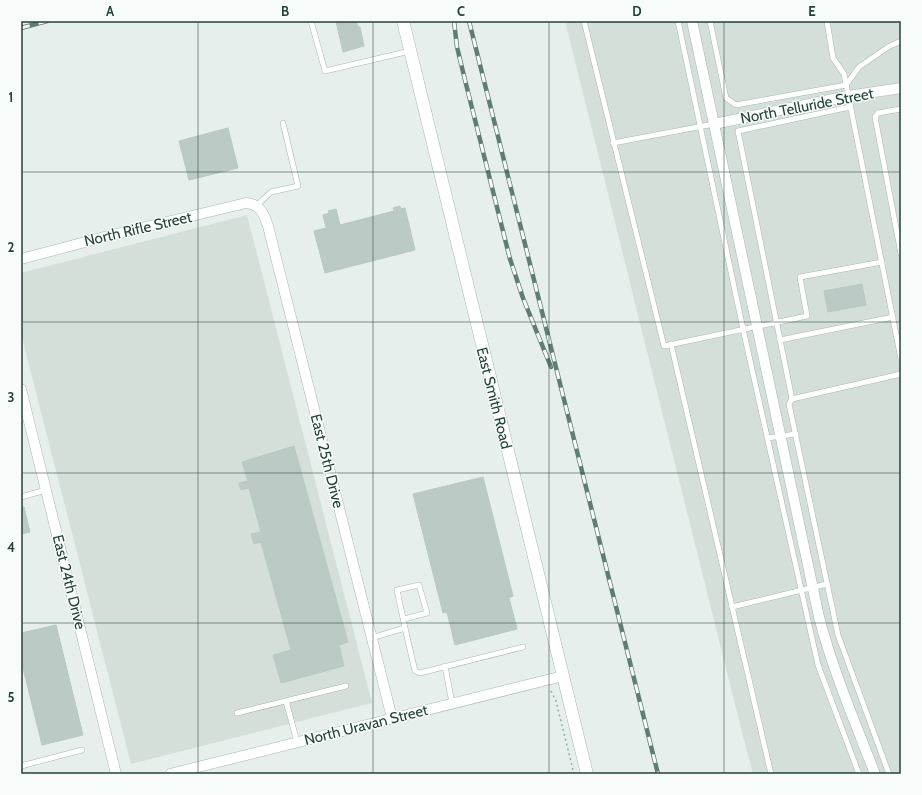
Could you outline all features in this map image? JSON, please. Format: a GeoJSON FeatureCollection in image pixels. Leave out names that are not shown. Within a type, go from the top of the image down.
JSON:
{"type":"FeatureCollection","features":[{"type":"Feature","properties":{"kind":"street","name":"East Smith Road"},"geometry":{"type":"LineString","coordinates":[[403,21],[587,774]]}},
{"type":"Feature","properties":{"kind":"street"},"geometry":{"type":"LineString","coordinates":[[692,21],[780,436],[828,651],[875,774]]}},
{"type":"Feature","properties":{"kind":"street","name":"North Telluride Street"},"geometry":{"type":"LineString","coordinates":[[714,124],[848,96],[901,88]]}},
{"type":"Feature","properties":{"kind":"street","name":"North Rifle Street"},"geometry":{"type":"LineString","coordinates":[[21,259],[104,237],[246,204],[256,206]]}},
{"type":"Feature","properties":{"kind":"street","name":"East 25th Drive"},"geometry":{"type":"LineString","coordinates":[[256,206],[264,215],[268,226],[392,718]]}},
{"type":"Feature","properties":{"kind":"street","name":"East 24th Drive"},"geometry":{"type":"LineString","coordinates":[[21,389],[23,408],[46,490],[116,774]]}},
{"type":"Feature","properties":{"kind":"street","name":"North Uravan Street"},"geometry":{"type":"LineString","coordinates":[[173,774],[562,676]]}},
{"type":"Feature","properties":{"kind":"lane"},"geometry":{"type":"LineString","coordinates":[[311,21],[325,71],[410,51]]}},
{"type":"Feature","properties":{"kind":"lane"},"geometry":{"type":"LineString","coordinates":[[584,21],[664,346],[808,316],[800,277],[882,262]]}},
{"type":"Feature","properties":{"kind":"lane"},"geometry":{"type":"LineString","coordinates":[[678,21],[743,329],[818,665],[859,774]]}},
{"type":"Feature","properties":{"kind":"lane"},"geometry":{"type":"LineString","coordinates":[[710,21],[726,98],[736,105],[846,85],[859,68],[888,47],[901,41]]}},
{"type":"Feature","properties":{"kind":"lane"},"geometry":{"type":"LineString","coordinates":[[827,21],[833,58],[844,74],[901,359]]}},
{"type":"Feature","properties":{"kind":"lane"},"geometry":{"type":"LineString","coordinates":[[850,108],[738,130],[792,399],[789,404],[838,635],[889,774]]}},
{"type":"Feature","properties":{"kind":"lane"},"geometry":{"type":"LineString","coordinates":[[901,109],[878,113],[875,117],[901,254]]}},
{"type":"Feature","properties":{"kind":"lane"},"geometry":{"type":"LineString","coordinates":[[256,206],[271,192],[298,186],[283,123]]}},
{"type":"Feature","properties":{"kind":"lane"},"geometry":{"type":"LineString","coordinates":[[613,142],[714,124]]}},
{"type":"Feature","properties":{"kind":"lane"},"geometry":{"type":"LineString","coordinates":[[780,340],[893,317]]}},
{"type":"Feature","properties":{"kind":"lane"},"geometry":{"type":"LineString","coordinates":[[671,344],[771,774]]}},
{"type":"Feature","properties":{"kind":"lane"},"geometry":{"type":"LineString","coordinates":[[792,399],[901,374]]}},
{"type":"Feature","properties":{"kind":"lane"},"geometry":{"type":"LineString","coordinates":[[767,438],[796,434]]}},
{"type":"Feature","properties":{"kind":"lane"},"geometry":{"type":"LineString","coordinates":[[21,497],[46,490]]}},
{"type":"Feature","properties":{"kind":"lane"},"geometry":{"type":"LineString","coordinates":[[732,607],[828,584]]}},
{"type":"Feature","properties":{"kind":"lane"},"geometry":{"type":"LineString","coordinates":[[404,618],[427,613],[420,585],[397,590],[416,671],[420,673],[523,647]]}},
{"type":"Feature","properties":{"kind":"lane"},"geometry":{"type":"LineString","coordinates":[[371,638],[405,628]]}},
{"type":"Feature","properties":{"kind":"lane"},"geometry":{"type":"LineString","coordinates":[[445,666],[452,704]]}},
{"type":"Feature","properties":{"kind":"lane"},"geometry":{"type":"LineString","coordinates":[[237,713],[346,686]]}},
{"type":"Feature","properties":{"kind":"lane"},"geometry":{"type":"LineString","coordinates":[[286,700],[297,742]]}},
{"type":"Feature","properties":{"kind":"lane"},"geometry":{"type":"LineString","coordinates":[[21,766],[82,750]]}},
{"type":"Feature","properties":{"kind":"path"},"geometry":{"type":"LineString","coordinates":[[552,691],[556,701],[574,774]]}},
{"type":"Feature","properties":{"kind":"shaded area"},"geometry":{"type":"Polygon","coordinates":[[[565,21],[901,21],[901,774],[753,774],[565,21]]]}},
{"type":"Feature","properties":{"kind":"shaded area"},"geometry":{"type":"Polygon","coordinates":[[[247,215],[372,703],[131,764],[21,334],[21,273],[247,215]]]}},
{"type":"Feature","properties":{"kind":"building"},"geometry":{"type":"Polygon","coordinates":[[[336,21],[356,21],[358,27],[360,27],[364,46],[343,52],[336,21]]]}},
{"type":"Feature","properties":{"kind":"building"},"geometry":{"type":"Polygon","coordinates":[[[228,128],[238,168],[189,180],[179,141],[228,128]]]}},
{"type":"Feature","properties":{"kind":"building"},"geometry":{"type":"Polygon","coordinates":[[[400,206],[401,209],[405,208],[415,250],[325,273],[314,231],[326,228],[323,215],[329,213],[328,211],[336,209],[340,225],[394,211],[393,208],[400,206]]]}},
{"type":"Feature","properties":{"kind":"building"},"geometry":{"type":"Polygon","coordinates":[[[862,284],[866,305],[828,312],[824,291],[862,284]]]}},
{"type":"Feature","properties":{"kind":"building"},"geometry":{"type":"Polygon","coordinates":[[[294,446],[348,642],[339,645],[344,666],[281,683],[273,655],[291,650],[261,542],[254,544],[251,534],[261,532],[249,488],[241,490],[239,483],[248,481],[242,462],[294,446]]]}},
{"type":"Feature","properties":{"kind":"building"},"geometry":{"type":"Polygon","coordinates":[[[483,477],[513,596],[509,598],[517,629],[455,645],[447,612],[443,613],[413,494],[483,477]]]}},
{"type":"Feature","properties":{"kind":"building"},"geometry":{"type":"Polygon","coordinates":[[[21,507],[24,507],[30,532],[21,534],[21,507]]]}},
{"type":"Feature","properties":{"kind":"building"},"geometry":{"type":"Polygon","coordinates":[[[56,625],[83,735],[42,745],[21,660],[21,633],[56,625]]]}},
{"type":"Feature","properties":{"kind":"railway"},"geometry":{"type":"LineString","coordinates":[[21,28],[47,21]]}},
{"type":"Feature","properties":{"kind":"railway"},"geometry":{"type":"LineString","coordinates":[[454,21],[457,47],[510,259],[523,298],[551,367]]}},
{"type":"Feature","properties":{"kind":"railway"},"geometry":{"type":"LineString","coordinates":[[469,21],[658,774]]}}]}
